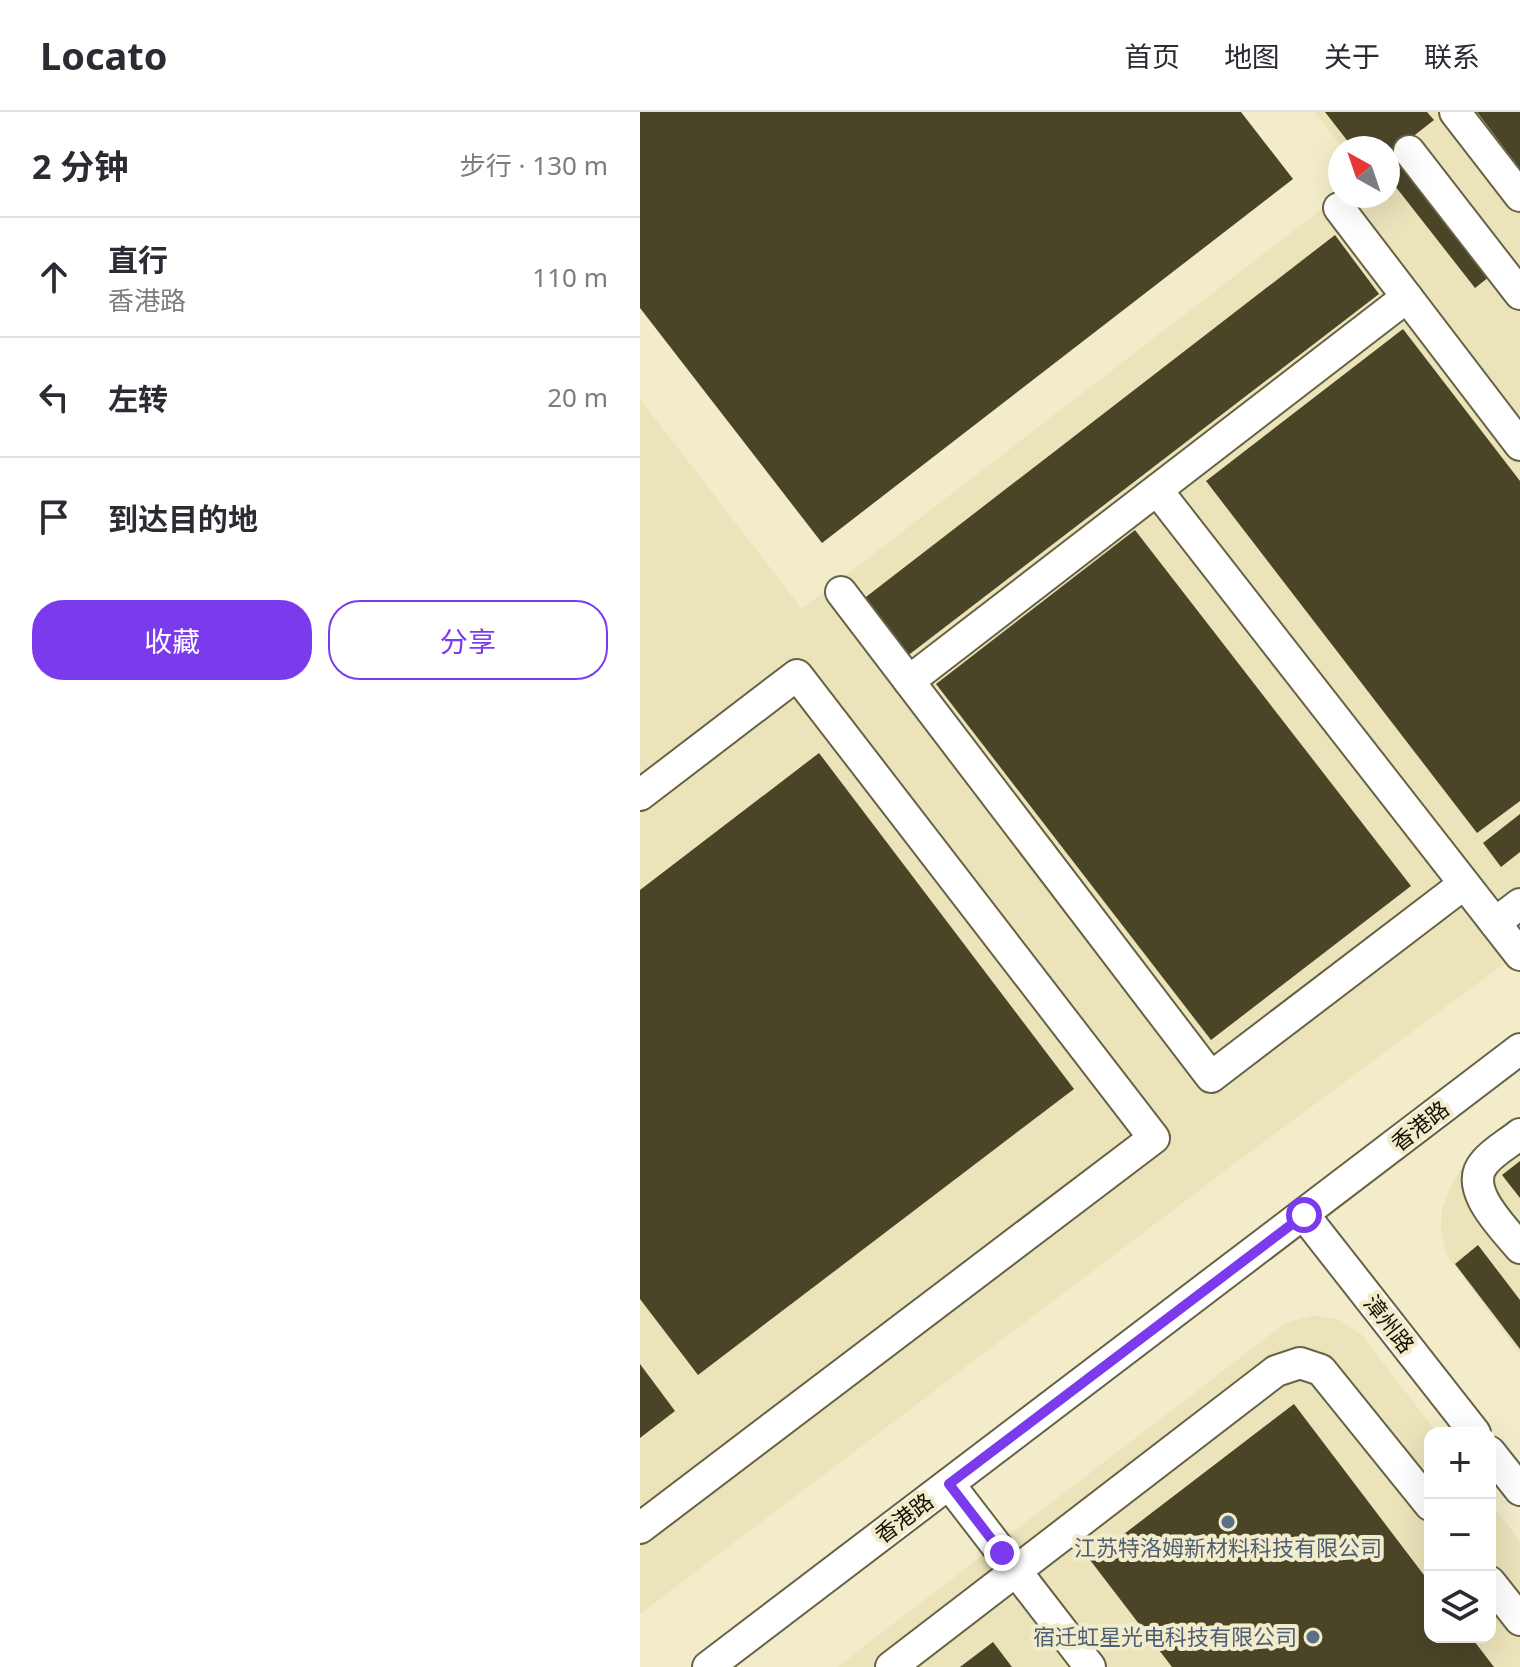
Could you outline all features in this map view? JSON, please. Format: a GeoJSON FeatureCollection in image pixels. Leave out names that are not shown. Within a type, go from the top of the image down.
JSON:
{"type":"FeatureCollection","features":[{"type":"Feature","properties":{"kind":"street"},"geometry":{"type":"LineString","coordinates":[[1455,112],[1520,196]]}},
{"type":"Feature","properties":{"kind":"street"},"geometry":{"type":"LineString","coordinates":[[1409,151],[1517,284]]}},
{"type":"Feature","properties":{"kind":"street"},"geometry":{"type":"LineString","coordinates":[[1339,208],[1520,445]]}},
{"type":"Feature","properties":{"kind":"street"},"geometry":{"type":"LineString","coordinates":[[909,681],[1407,297]]}},
{"type":"Feature","properties":{"kind":"street"},"geometry":{"type":"LineString","coordinates":[[1157,490],[1520,955]]}},
{"type":"Feature","properties":{"kind":"street"},"geometry":{"type":"LineString","coordinates":[[841,592],[1211,1077],[1464,884]]}},
{"type":"Feature","properties":{"kind":"street"},"geometry":{"type":"LineString","coordinates":[[640,795],[797,675],[1154,1138],[640,1528]]}},
{"type":"Feature","properties":{"kind":"street"},"geometry":{"type":"LineString","coordinates":[[1495,923],[1520,904]]}},
{"type":"Feature","properties":{"kind":"street","name":"香港路"},"geometry":{"type":"LineString","coordinates":[[708,1667],[1520,1049]]}},
{"type":"Feature","properties":{"kind":"street"},"geometry":{"type":"LineString","coordinates":[[1520,1134],[1484,1162],[1478,1174],[1479,1189],[1485,1203],[1520,1248]]}},
{"type":"Feature","properties":{"kind":"street","name":"漳州路"},"geometry":{"type":"LineString","coordinates":[[1304,1215],[1470,1427]]}},
{"type":"Feature","properties":{"kind":"street"},"geometry":{"type":"LineString","coordinates":[[891,1667],[1276,1371],[1300,1363],[1321,1370],[1425,1499]]}},
{"type":"Feature","properties":{"kind":"street"},"geometry":{"type":"LineString","coordinates":[[1496,1459],[1519,1486]]}},
{"type":"Feature","properties":{"kind":"street"},"geometry":{"type":"LineString","coordinates":[[949,1484],[1090,1667]]}},
{"type":"Feature","properties":{"kind":"street"},"geometry":{"type":"LineString","coordinates":[[1496,1590],[1520,1620]]}},
{"type":"Feature","properties":{"kind":"shaded area"},"geometry":{"type":"Polygon","coordinates":[[[1314,112],[1520,112],[1520,952],[1230,1167],[640,1614],[640,399],[802,609],[1328,204],[1328,208],[1400,208],[1400,136],[1333,136],[1314,112]]]}},
{"type":"Feature","properties":{"kind":"shaded area"},"geometry":{"type":"Polygon","coordinates":[[[1520,1121],[1520,1354],[1446,1254],[1441,1231],[1442,1208],[1463,1165],[1520,1121]]]}},
{"type":"Feature","properties":{"kind":"shaded area"},"geometry":{"type":"Polygon","coordinates":[[[1314,1315],[1340,1320],[1362,1335],[1432,1427],[1424,1427],[1424,1643],[1496,1643],[1496,1510],[1520,1541],[1520,1667],[837,1667],[1284,1324],[1314,1315]]]}},
{"type":"Feature","properties":{"kind":"building"},"geometry":{"type":"Polygon","coordinates":[[[640,112],[1241,112],[1293,179],[822,543],[640,308],[640,112]]]}},
{"type":"Feature","properties":{"kind":"building"},"geometry":{"type":"Polygon","coordinates":[[[1325,112],[1427,112],[1434,120],[1400,147],[1400,136],[1344,136],[1325,112]]]}},
{"type":"Feature","properties":{"kind":"building"},"geometry":{"type":"Polygon","coordinates":[[[1477,112],[1520,112],[1520,169],[1477,112]]]}},
{"type":"Feature","properties":{"kind":"building"},"geometry":{"type":"Polygon","coordinates":[[[1400,153],[1494,273],[1475,288],[1400,192],[1400,153]]]}},
{"type":"Feature","properties":{"kind":"building"},"geometry":{"type":"Polygon","coordinates":[[[1335,235],[1379,294],[906,657],[862,600],[1335,235]]]}},
{"type":"Feature","properties":{"kind":"building"},"geometry":{"type":"Polygon","coordinates":[[[1403,329],[1520,481],[1520,801],[1477,833],[1206,481],[1403,329]]]}},
{"type":"Feature","properties":{"kind":"building"},"geometry":{"type":"Polygon","coordinates":[[[1135,530],[1411,886],[1211,1040],[936,684],[1135,530]]]}},
{"type":"Feature","properties":{"kind":"building"},"geometry":{"type":"Polygon","coordinates":[[[819,753],[1074,1089],[698,1375],[640,1299],[640,890],[819,753]]]}},
{"type":"Feature","properties":{"kind":"building"},"geometry":{"type":"Polygon","coordinates":[[[1520,814],[1520,852],[1501,867],[1483,843],[1520,814]]]}},
{"type":"Feature","properties":{"kind":"building"},"geometry":{"type":"Polygon","coordinates":[[[1520,1161],[1520,1198],[1502,1175],[1520,1161]]]}},
{"type":"Feature","properties":{"kind":"building"},"geometry":{"type":"Polygon","coordinates":[[[1478,1245],[1520,1300],[1520,1349],[1455,1264],[1478,1245]]]}},
{"type":"Feature","properties":{"kind":"building"},"geometry":{"type":"Polygon","coordinates":[[[640,1364],[675,1411],[640,1438],[640,1364]]]}},
{"type":"Feature","properties":{"kind":"building"},"geometry":{"type":"Polygon","coordinates":[[[1294,1404],[1424,1575],[1424,1643],[1476,1643],[1494,1667],[1172,1667],[1090,1560],[1294,1404]]]}},
{"type":"Feature","properties":{"kind":"building"},"geometry":{"type":"Polygon","coordinates":[[[993,1642],[1012,1667],[960,1667],[993,1642]]]}},
{"type":"Feature","properties":{"kind":"place","name":"江苏特洛姆新材料科技有限公司"},"geometry":{"type":"Point","coordinates":[1228,1522]}},
{"type":"Feature","properties":{"kind":"place","name":"宿迁虹星光电科技有限公司"},"geometry":{"type":"Point","coordinates":[1313,1637]}},
{"type":"Feature","properties":{"kind":"route"},"geometry":{"type":"LineString","coordinates":[[1002,1553],[949,1484],[1304,1215]]}}]}
